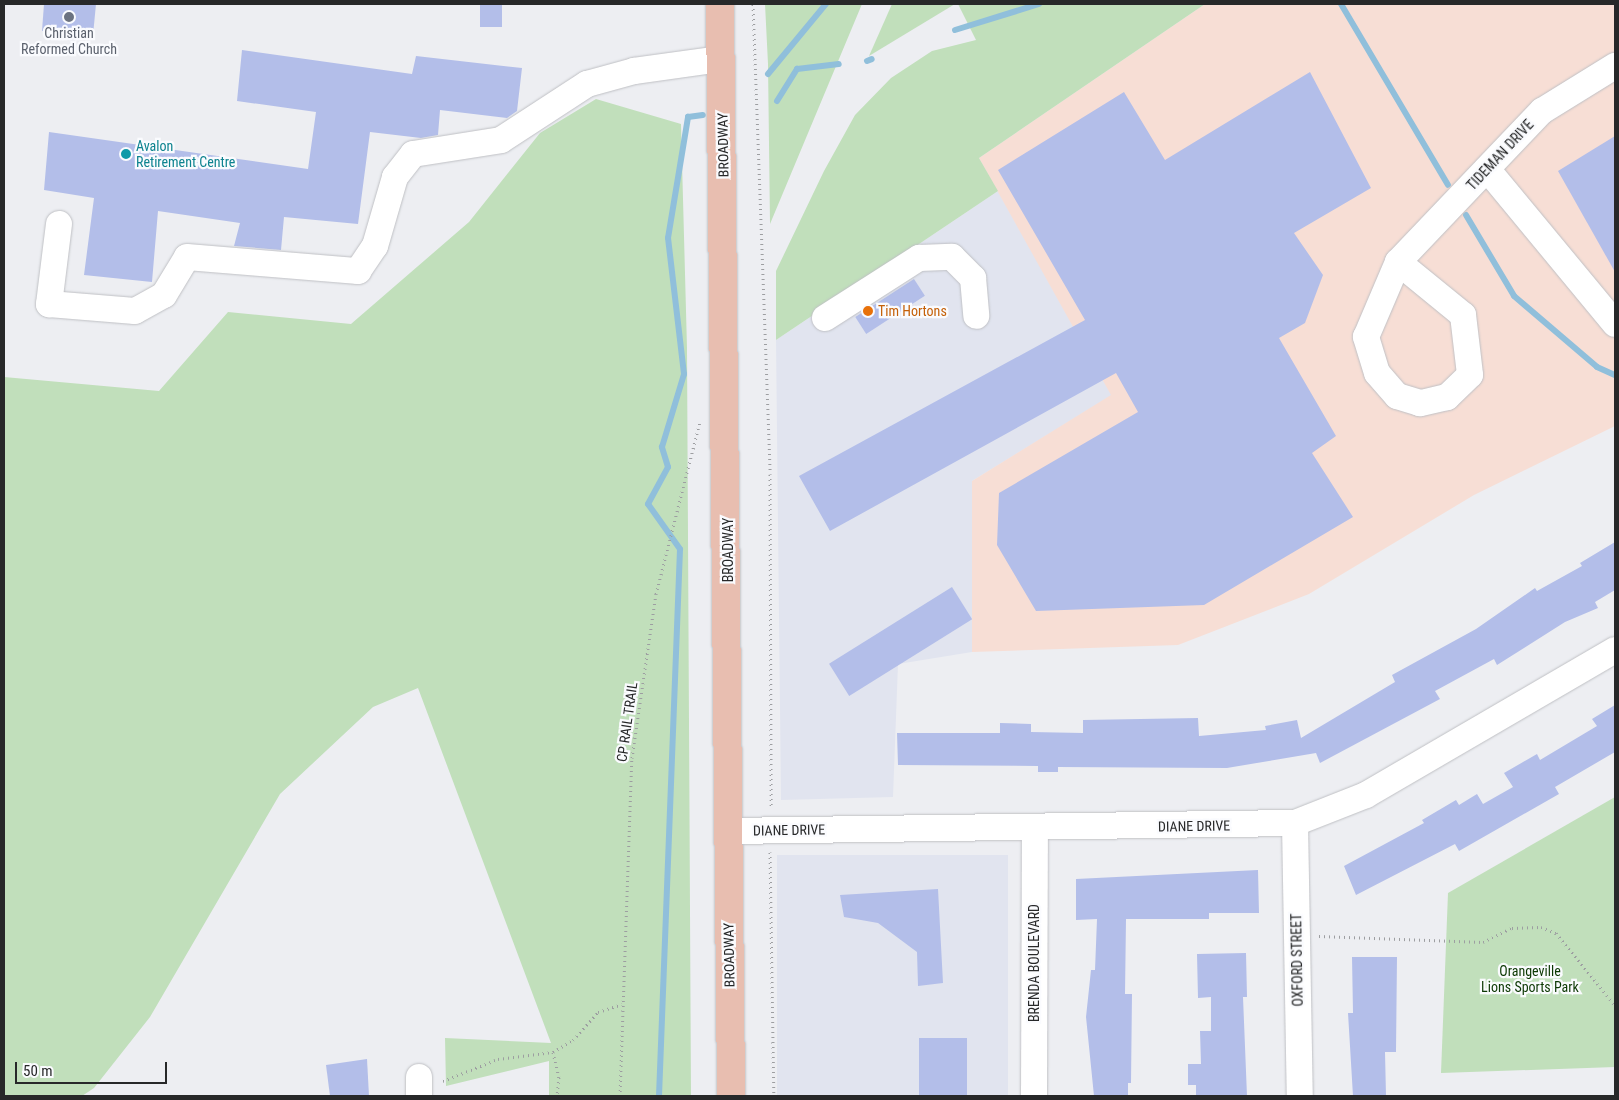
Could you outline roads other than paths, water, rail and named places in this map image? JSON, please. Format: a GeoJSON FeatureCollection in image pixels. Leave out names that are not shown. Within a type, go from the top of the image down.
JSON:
{"type":"FeatureCollection","features":[{"type":"Feature","properties":{"kind":"main road","name":"BROADWAY"},"geometry":{"type":"LineString","coordinates":[[720,4],[731,1096]]}},
{"type":"Feature","properties":{"kind":"street"},"geometry":{"type":"LineString","coordinates":[[59,224],[49,304],[135,311],[164,295],[187,257],[358,272],[375,246],[396,177],[413,154],[501,140],[587,84],[634,71],[721,59]]}},
{"type":"Feature","properties":{"kind":"street","name":"TIDEMAN DRIVE"},"geometry":{"type":"LineString","coordinates":[[1398,262],[1463,315],[1470,375],[1447,396],[1420,403],[1397,396],[1377,373],[1366,337],[1398,262],[1542,111],[1615,66]]}},
{"type":"Feature","properties":{"kind":"street"},"geometry":{"type":"LineString","coordinates":[[1487,169],[1615,324]]}},
{"type":"Feature","properties":{"kind":"street"},"geometry":{"type":"LineString","coordinates":[[824,318],[919,258],[952,257],[973,278],[976,316]]}},
{"type":"Feature","properties":{"kind":"street","name":"DIANE DRIVE"},"geometry":{"type":"LineString","coordinates":[[728,831],[1035,829],[1295,823],[1366,795],[1615,650]]}},
{"type":"Feature","properties":{"kind":"street","name":"OXFORD STREET"},"geometry":{"type":"LineString","coordinates":[[1295,823],[1300,1096]]}},
{"type":"Feature","properties":{"kind":"street","name":"BRENDA BOULEVARD"},"geometry":{"type":"LineString","coordinates":[[1034,1096],[1035,829]]}},
{"type":"Feature","properties":{"kind":"waterway"},"geometry":{"type":"LineString","coordinates":[[768,74],[826,4]]}},
{"type":"Feature","properties":{"kind":"waterway"},"geometry":{"type":"LineString","coordinates":[[955,30],[1039,4]]}},
{"type":"Feature","properties":{"kind":"waterway"},"geometry":{"type":"LineString","coordinates":[[1341,4],[1448,185]]}},
{"type":"Feature","properties":{"kind":"waterway"},"geometry":{"type":"LineString","coordinates":[[867,61],[872,59]]}},
{"type":"Feature","properties":{"kind":"waterway"},"geometry":{"type":"LineString","coordinates":[[777,101],[797,69],[839,64]]}},
{"type":"Feature","properties":{"kind":"waterway"},"geometry":{"type":"LineString","coordinates":[[659,1096],[680,549],[648,504],[668,467],[662,447],[684,374],[668,238],[688,117],[703,115]]}},
{"type":"Feature","properties":{"kind":"waterway"},"geometry":{"type":"LineString","coordinates":[[1466,215],[1514,296],[1597,367],[1615,375]]}},
{"type":"Feature","properties":{"kind":"place","name":"Christian Reformed Church"},"geometry":{"type":"Point","coordinates":[69,17]}},
{"type":"Feature","properties":{"kind":"place","name":"Avalon Retirement Centre"},"geometry":{"type":"Point","coordinates":[126,154]}},
{"type":"Feature","properties":{"kind":"place","name":"Tim Hortons"},"geometry":{"type":"Point","coordinates":[868,311]}},
{"type":"Feature","properties":{"kind":"park label","name":"Orangeville Lions Sports Park"},"geometry":{"type":"Point","coordinates":[1530,980]}}]}
